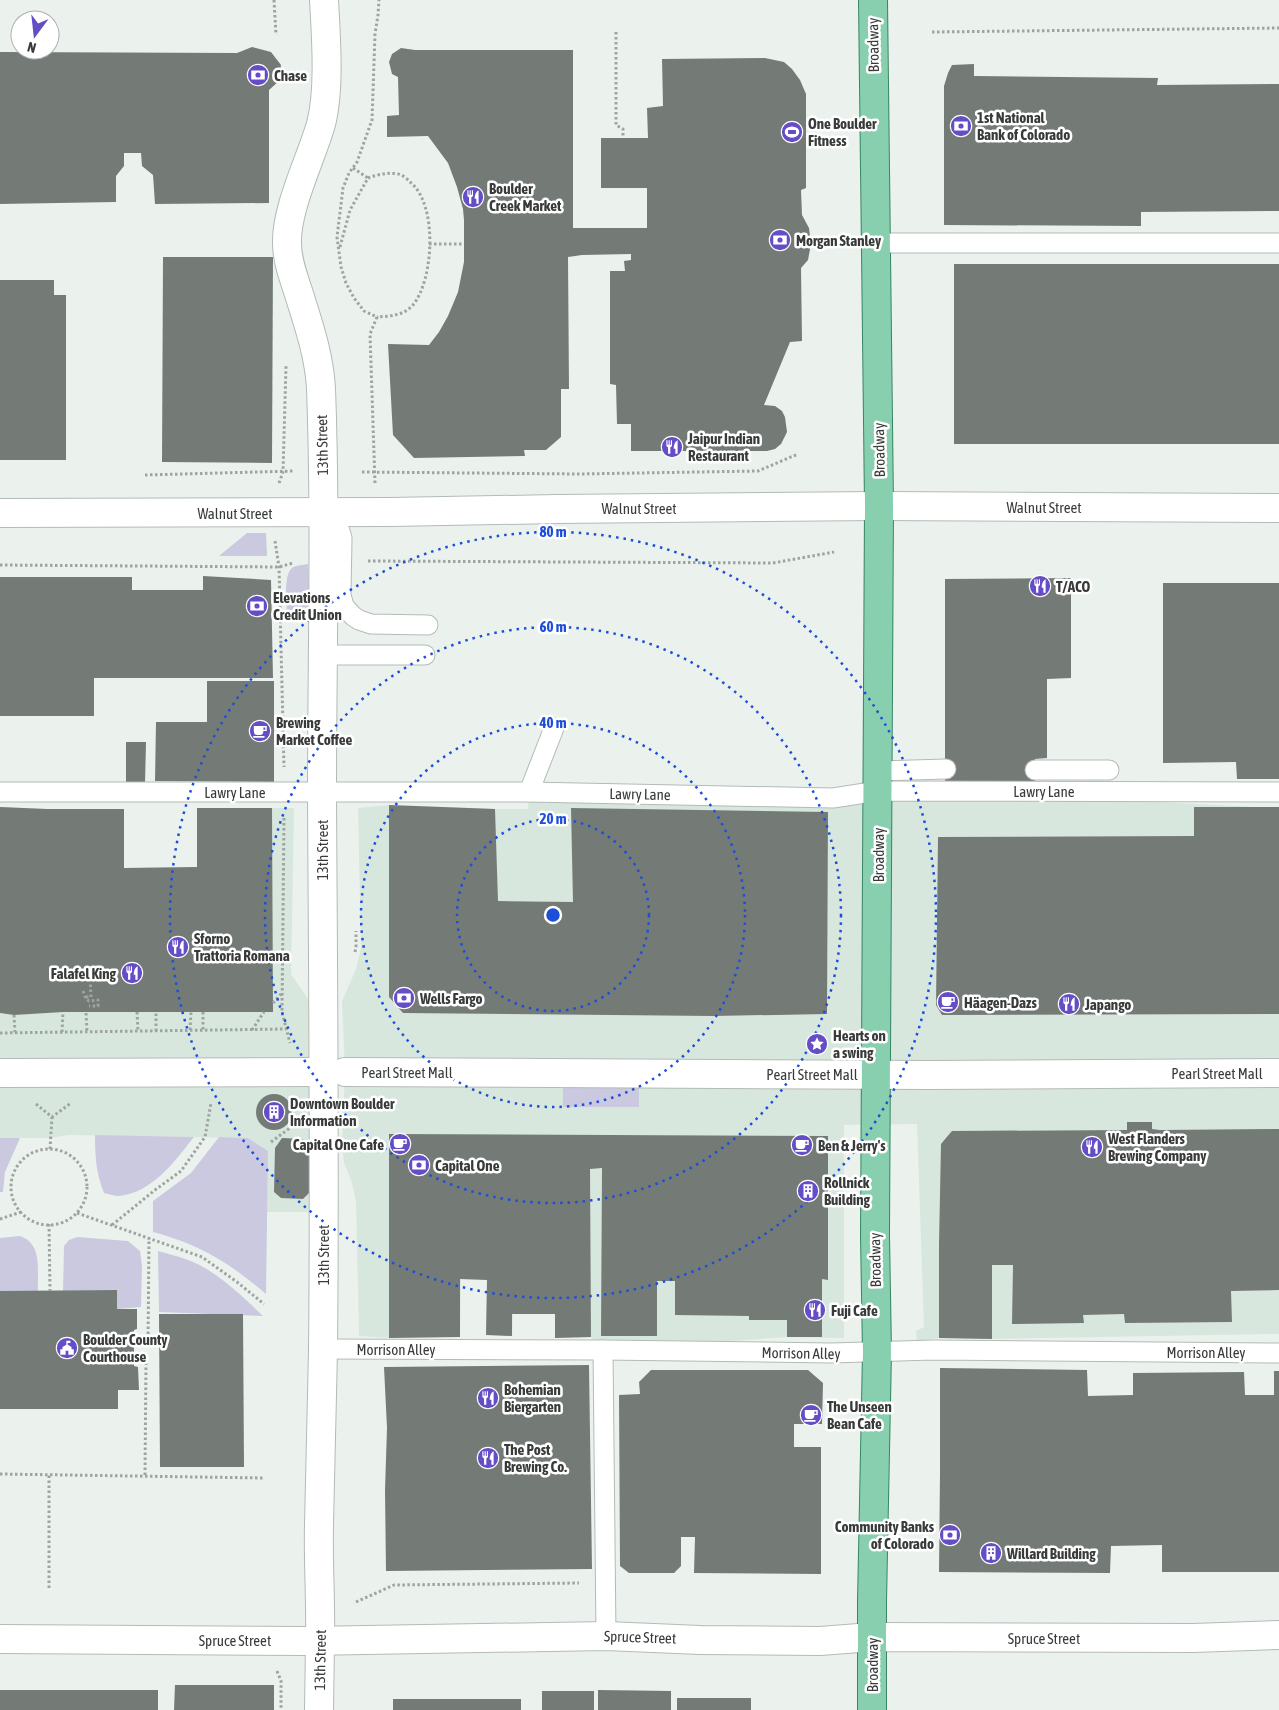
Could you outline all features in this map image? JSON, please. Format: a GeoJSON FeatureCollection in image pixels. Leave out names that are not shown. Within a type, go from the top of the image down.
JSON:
{"type":"FeatureCollection","features":[{"type":"Feature","properties":{"kind":"main road","name":"Broadway"},"geometry":{"type":"LineString","coordinates":[[872,1710],[877,1352],[875,1236],[879,781],[879,506],[873,0]]}},
{"type":"Feature","properties":{"kind":"street","name":"13th Street"},"geometry":{"type":"LineString","coordinates":[[319,1710],[321,1600],[319,1544],[323,1349],[322,655],[324,512],[321,388],[318,358],[290,265],[287,246],[289,222],[323,113],[325,83],[324,0]]}},
{"type":"Feature","properties":{"kind":"street","name":"Walnut Street"},"geometry":{"type":"LineString","coordinates":[[0,513],[390,512],[576,508],[879,506],[1279,508]]}},
{"type":"Feature","properties":{"kind":"street"},"geometry":{"type":"LineString","coordinates":[[0,1073],[305,1072]]}},
{"type":"Feature","properties":{"kind":"street","name":"Pearl Street Mall"},"geometry":{"type":"LineString","coordinates":[[345,1072],[876,1075],[1279,1072]]}},
{"type":"Feature","properties":{"kind":"street","name":"Spruce Street"},"geometry":{"type":"LineString","coordinates":[[0,1639],[320,1641],[606,1636],[700,1640],[820,1641],[872,1637],[1193,1638],[1279,1635]]}},
{"type":"Feature","properties":{"kind":"lane"},"geometry":{"type":"LineString","coordinates":[[876,243],[1279,243]]}},
{"type":"Feature","properties":{"kind":"lane"},"geometry":{"type":"LineString","coordinates":[[324,512],[331,516],[340,529],[342,538],[341,595],[344,606],[348,611],[359,620],[371,624],[428,625]]}},
{"type":"Feature","properties":{"kind":"lane"},"geometry":{"type":"LineString","coordinates":[[322,655],[424,654]]}},
{"type":"Feature","properties":{"kind":"lane"},"geometry":{"type":"LineString","coordinates":[[529,792],[554,728]]}},
{"type":"Feature","properties":{"kind":"lane"},"geometry":{"type":"LineString","coordinates":[[879,781],[946,769]]}},
{"type":"Feature","properties":{"kind":"lane"},"geometry":{"type":"LineString","coordinates":[[1035,770],[1109,770]]}},
{"type":"Feature","properties":{"kind":"lane","name":"Lawry Lane"},"geometry":{"type":"LineString","coordinates":[[0,792],[529,792],[832,798],[879,781],[1279,792]]}},
{"type":"Feature","properties":{"kind":"lane","name":"Morrison Alley"},"geometry":{"type":"LineString","coordinates":[[323,1349],[603,1350],[832,1354],[933,1350],[1279,1353]]}},
{"type":"Feature","properties":{"kind":"lane"},"geometry":{"type":"LineString","coordinates":[[603,1350],[606,1636]]}},
{"type":"Feature","properties":{"kind":"path"},"geometry":{"type":"LineString","coordinates":[[274,0],[276,35]]}},
{"type":"Feature","properties":{"kind":"path"},"geometry":{"type":"LineString","coordinates":[[339,250],[350,210],[368,178],[381,174],[400,174],[418,188],[428,216],[429,244],[424,284],[412,305],[396,316],[377,317],[364,311],[354,298],[341,268],[337,237],[343,188],[357,162],[372,120],[375,34],[379,0]]}},
{"type":"Feature","properties":{"kind":"path"},"geometry":{"type":"LineString","coordinates":[[932,32],[1279,28]]}},
{"type":"Feature","properties":{"kind":"path"},"geometry":{"type":"LineString","coordinates":[[616,32],[616,125],[623,129],[624,138]]}},
{"type":"Feature","properties":{"kind":"path"},"geometry":{"type":"LineString","coordinates":[[353,168],[368,178]]}},
{"type":"Feature","properties":{"kind":"path"},"geometry":{"type":"LineString","coordinates":[[429,244],[464,244]]}},
{"type":"Feature","properties":{"kind":"path"},"geometry":{"type":"LineString","coordinates":[[375,487],[370,334],[377,317]]}},
{"type":"Feature","properties":{"kind":"path"},"geometry":{"type":"LineString","coordinates":[[277,488],[283,472],[286,365]]}},
{"type":"Feature","properties":{"kind":"path"},"geometry":{"type":"LineString","coordinates":[[362,472],[579,474],[758,471],[798,454]]}},
{"type":"Feature","properties":{"kind":"path"},"geometry":{"type":"LineString","coordinates":[[145,475],[299,471]]}},
{"type":"Feature","properties":{"kind":"path"},"geometry":{"type":"LineString","coordinates":[[274,533],[279,566],[284,776]]}},
{"type":"Feature","properties":{"kind":"path"},"geometry":{"type":"LineString","coordinates":[[368,561],[773,563],[834,552]]}},
{"type":"Feature","properties":{"kind":"path"},"geometry":{"type":"LineString","coordinates":[[0,565],[279,566],[295,562]]}},
{"type":"Feature","properties":{"kind":"path"},"geometry":{"type":"LineString","coordinates":[[284,817],[282,1012],[286,1029],[305,1072]]}},
{"type":"Feature","properties":{"kind":"path"},"geometry":{"type":"LineString","coordinates":[[86,997],[91,997],[90,978]]}},
{"type":"Feature","properties":{"kind":"path"},"geometry":{"type":"LineString","coordinates":[[83,991],[89,1002],[98,1000],[98,1006],[89,1006]]}},
{"type":"Feature","properties":{"kind":"path"},"geometry":{"type":"LineString","coordinates":[[273,1003],[282,994]]}},
{"type":"Feature","properties":{"kind":"path"},"geometry":{"type":"LineString","coordinates":[[62,1032],[63,1012]]}},
{"type":"Feature","properties":{"kind":"path"},"geometry":{"type":"LineString","coordinates":[[137,1012],[138,1031]]}},
{"type":"Feature","properties":{"kind":"path"},"geometry":{"type":"LineString","coordinates":[[156,1012],[156,1031]]}},
{"type":"Feature","properties":{"kind":"path"},"geometry":{"type":"LineString","coordinates":[[190,1030],[191,1012]]}},
{"type":"Feature","properties":{"kind":"path"},"geometry":{"type":"LineString","coordinates":[[202,1012],[203,1030]]}},
{"type":"Feature","properties":{"kind":"path"},"geometry":{"type":"LineString","coordinates":[[252,1030],[264,1012]]}},
{"type":"Feature","properties":{"kind":"path"},"geometry":{"type":"LineString","coordinates":[[86,1013],[87,1032]]}},
{"type":"Feature","properties":{"kind":"path"},"geometry":{"type":"LineString","coordinates":[[14,1015],[15,1033]]}},
{"type":"Feature","properties":{"kind":"path"},"geometry":{"type":"LineString","coordinates":[[0,1033],[286,1029]]}},
{"type":"Feature","properties":{"kind":"path"},"geometry":{"type":"LineString","coordinates":[[111,1225],[154,1190],[181,1172],[205,1137],[216,1072]]}},
{"type":"Feature","properties":{"kind":"path"},"geometry":{"type":"LineString","coordinates":[[50,1149],[52,1116]]}},
{"type":"Feature","properties":{"kind":"path"},"geometry":{"type":"LineString","coordinates":[[271,1142],[300,1120]]}},
{"type":"Feature","properties":{"kind":"path"},"geometry":{"type":"LineString","coordinates":[[50,1149],[62,1151],[82,1167],[87,1191],[84,1203],[77,1213],[67,1221],[55,1224],[42,1224],[30,1220],[21,1212],[14,1201],[11,1189],[12,1176],[18,1165],[27,1156],[38,1151],[50,1149]]}},
{"type":"Feature","properties":{"kind":"path"},"geometry":{"type":"LineString","coordinates":[[0,1219],[21,1212]]}},
{"type":"Feature","properties":{"kind":"path"},"geometry":{"type":"LineString","coordinates":[[77,1213],[202,1257],[264,1304]]}},
{"type":"Feature","properties":{"kind":"path"},"geometry":{"type":"LineString","coordinates":[[49,1224],[50,1291]]}},
{"type":"Feature","properties":{"kind":"path"},"geometry":{"type":"LineString","coordinates":[[148,1344],[150,1238]]}},
{"type":"Feature","properties":{"kind":"path"},"geometry":{"type":"LineString","coordinates":[[145,1475],[146,1360]]}},
{"type":"Feature","properties":{"kind":"path"},"geometry":{"type":"LineString","coordinates":[[0,1474],[264,1478]]}},
{"type":"Feature","properties":{"kind":"path"},"geometry":{"type":"LineString","coordinates":[[49,1475],[49,1588]]}},
{"type":"Feature","properties":{"kind":"path"},"geometry":{"type":"LineString","coordinates":[[356,1602],[394,1586],[580,1583]]}},
{"type":"Feature","properties":{"kind":"path"},"geometry":{"type":"LineString","coordinates":[[275,1667],[281,1681],[281,1710]]}},
{"type":"Feature","properties":{"kind":"shaded area"},"geometry":{"type":"Polygon","coordinates":[[[247,533],[266,533],[267,556],[219,556],[247,533]]]}},
{"type":"Feature","properties":{"kind":"shaded area"},"geometry":{"type":"Polygon","coordinates":[[[308,564],[310,614],[287,615],[286,583],[289,572],[295,566],[308,564]]]}},
{"type":"Feature","properties":{"kind":"shaded area"},"geometry":{"type":"Polygon","coordinates":[[[934,791],[1279,808],[1279,1334],[992,1339],[939,1338],[917,1341],[916,1331],[924,1327],[917,1124],[844,1125],[844,1338],[787,1337],[603,1350],[591,1337],[555,1338],[555,1314],[513,1314],[512,1336],[486,1335],[487,1280],[461,1279],[460,1337],[389,1338],[359,1336],[356,1201],[351,1180],[344,1163],[342,1141],[345,1072],[342,1001],[356,969],[361,948],[358,808],[389,805],[528,809],[529,792],[934,791]]]}},
{"type":"Feature","properties":{"kind":"shaded area"},"geometry":{"type":"Polygon","coordinates":[[[0,807],[124,809],[124,868],[197,867],[197,808],[294,808],[291,974],[310,1002],[312,1212],[267,1212],[268,1151],[248,1138],[68,1135],[51,1138],[0,1138],[0,807]]]}},
{"type":"Feature","properties":{"kind":"shaded area"},"geometry":{"type":"Polygon","coordinates":[[[563,1082],[639,1082],[639,1107],[563,1107],[563,1082]]]}},
{"type":"Feature","properties":{"kind":"shaded area"},"geometry":{"type":"Polygon","coordinates":[[[95,1135],[194,1137],[171,1165],[152,1182],[131,1194],[119,1196],[104,1193],[96,1164],[95,1135]]]}},
{"type":"Feature","properties":{"kind":"shaded area"},"geometry":{"type":"Polygon","coordinates":[[[219,1137],[248,1138],[268,1151],[266,1294],[213,1256],[186,1243],[153,1232],[153,1201],[191,1173],[219,1137]]]}},
{"type":"Feature","properties":{"kind":"shaded area"},"geometry":{"type":"Polygon","coordinates":[[[0,1138],[20,1138],[5,1172],[3,1192],[0,1192],[0,1138]]]}},
{"type":"Feature","properties":{"kind":"shaded area"},"geometry":{"type":"Polygon","coordinates":[[[20,1236],[27,1240],[36,1251],[38,1291],[0,1291],[0,1238],[20,1236]]]}},
{"type":"Feature","properties":{"kind":"shaded area"},"geometry":{"type":"Polygon","coordinates":[[[77,1237],[128,1241],[140,1251],[142,1266],[141,1307],[117,1309],[117,1290],[63,1291],[64,1246],[69,1240],[77,1237]]]}},
{"type":"Feature","properties":{"kind":"shaded area"},"geometry":{"type":"Polygon","coordinates":[[[158,1251],[188,1260],[209,1270],[228,1284],[263,1316],[159,1312],[158,1251]]]}},
{"type":"Feature","properties":{"kind":"building"},"geometry":{"type":"Polygon","coordinates":[[[252,47],[271,52],[281,65],[279,81],[269,90],[269,203],[155,204],[153,175],[142,166],[141,153],[124,153],[124,166],[116,176],[116,202],[0,204],[0,52],[10,52],[10,60],[60,60],[60,52],[237,53],[252,47]]]}},
{"type":"Feature","properties":{"kind":"building"},"geometry":{"type":"Polygon","coordinates":[[[401,48],[415,50],[573,50],[573,228],[647,228],[647,188],[601,188],[601,138],[648,138],[647,108],[663,106],[662,59],[765,58],[784,62],[792,69],[800,80],[806,94],[806,188],[801,190],[802,215],[809,228],[811,244],[808,260],[801,268],[802,341],[790,342],[764,405],[775,406],[782,411],[785,417],[787,432],[781,444],[775,449],[767,451],[631,451],[631,424],[617,424],[616,385],[610,384],[610,271],[625,271],[624,261],[631,260],[631,254],[582,255],[568,257],[569,389],[561,389],[561,437],[546,450],[524,450],[525,456],[414,458],[393,435],[388,344],[429,345],[439,332],[458,292],[464,262],[464,220],[457,187],[448,163],[428,136],[387,137],[387,116],[399,115],[398,77],[392,74],[389,62],[392,54],[401,48]]]}},
{"type":"Feature","properties":{"kind":"building"},"geometry":{"type":"Polygon","coordinates":[[[974,64],[974,76],[1158,78],[1157,85],[1279,84],[1279,211],[1141,212],[1141,226],[944,225],[944,86],[952,65],[974,64]]]}},
{"type":"Feature","properties":{"kind":"building"},"geometry":{"type":"Polygon","coordinates":[[[163,257],[273,257],[272,463],[162,462],[163,257]]]}},
{"type":"Feature","properties":{"kind":"building"},"geometry":{"type":"Polygon","coordinates":[[[954,264],[1279,264],[1279,444],[954,444],[954,264]]]}},
{"type":"Feature","properties":{"kind":"building"},"geometry":{"type":"Polygon","coordinates":[[[0,280],[54,280],[54,295],[66,295],[66,460],[0,460],[0,280]]]}},
{"type":"Feature","properties":{"kind":"building"},"geometry":{"type":"Polygon","coordinates":[[[203,576],[271,580],[273,678],[94,678],[94,716],[0,716],[0,577],[132,577],[132,590],[203,590],[203,576]]]}},
{"type":"Feature","properties":{"kind":"building"},"geometry":{"type":"Polygon","coordinates":[[[1071,578],[1071,678],[1047,679],[1047,758],[1035,759],[1035,782],[945,783],[945,579],[1071,578]]]}},
{"type":"Feature","properties":{"kind":"building"},"geometry":{"type":"Polygon","coordinates":[[[1163,583],[1279,583],[1279,779],[1237,779],[1236,762],[1163,763],[1163,583]]]}},
{"type":"Feature","properties":{"kind":"building"},"geometry":{"type":"Polygon","coordinates":[[[207,681],[274,681],[274,782],[155,781],[156,722],[207,722],[207,681]]]}},
{"type":"Feature","properties":{"kind":"building"},"geometry":{"type":"Polygon","coordinates":[[[126,742],[146,742],[145,784],[126,784],[126,742]]]}},
{"type":"Feature","properties":{"kind":"building"},"geometry":{"type":"Polygon","coordinates":[[[389,805],[495,809],[498,901],[573,902],[571,808],[828,812],[827,1014],[713,1016],[403,1013],[389,997],[389,805]]]}},
{"type":"Feature","properties":{"kind":"building"},"geometry":{"type":"Polygon","coordinates":[[[0,807],[124,809],[124,868],[197,867],[197,808],[272,808],[273,1012],[63,1012],[14,1015],[0,1013],[0,807]]]}},
{"type":"Feature","properties":{"kind":"building"},"geometry":{"type":"Polygon","coordinates":[[[1194,807],[1279,807],[1279,1014],[942,1015],[936,1005],[938,837],[1194,836],[1194,807]]]}},
{"type":"Feature","properties":{"kind":"building","name":"Downtown Boulder Information"},"geometry":{"type":"Polygon","coordinates":[[[274,1094],[287,1099],[292,1112],[287,1125],[274,1130],[261,1125],[256,1112],[261,1099],[274,1094]]]}},
{"type":"Feature","properties":{"kind":"building"},"geometry":{"type":"Polygon","coordinates":[[[1127,1122],[1152,1122],[1152,1129],[1160,1130],[1279,1129],[1279,1290],[1231,1291],[1232,1322],[1125,1323],[1124,1314],[1083,1315],[1084,1323],[1012,1324],[1013,1265],[992,1265],[992,1339],[939,1338],[941,1144],[952,1131],[1127,1130],[1127,1122]]]}},
{"type":"Feature","properties":{"kind":"building"},"geometry":{"type":"Polygon","coordinates":[[[389,1134],[828,1136],[828,1280],[822,1279],[822,1337],[787,1337],[787,1320],[749,1320],[749,1316],[675,1315],[675,1281],[657,1281],[657,1336],[601,1336],[602,1168],[590,1169],[591,1337],[555,1338],[555,1314],[512,1314],[512,1336],[486,1335],[487,1280],[460,1279],[460,1337],[389,1338],[389,1134]]]}},
{"type":"Feature","properties":{"kind":"building"},"geometry":{"type":"Polygon","coordinates":[[[282,1138],[303,1139],[310,1149],[309,1193],[303,1199],[281,1198],[274,1192],[275,1148],[282,1138]]]}},
{"type":"Feature","properties":{"kind":"building","name":"Boulder County Courthouse"},"geometry":{"type":"Polygon","coordinates":[[[117,1290],[117,1309],[137,1309],[137,1329],[134,1330],[134,1366],[138,1367],[139,1390],[118,1390],[118,1409],[0,1409],[0,1291],[117,1290]]]}},
{"type":"Feature","properties":{"kind":"building"},"geometry":{"type":"Polygon","coordinates":[[[159,1314],[243,1314],[244,1467],[160,1467],[159,1314]]]}},
{"type":"Feature","properties":{"kind":"building"},"geometry":{"type":"Polygon","coordinates":[[[589,1365],[592,1569],[386,1571],[385,1490],[387,1428],[384,1367],[589,1365]]]}},
{"type":"Feature","properties":{"kind":"building"},"geometry":{"type":"Polygon","coordinates":[[[940,1368],[1087,1370],[1088,1396],[1133,1395],[1133,1373],[1244,1372],[1245,1395],[1274,1395],[1274,1371],[1279,1371],[1279,1572],[1162,1572],[1162,1545],[1111,1546],[1110,1573],[939,1572],[940,1368]]]}},
{"type":"Feature","properties":{"kind":"building"},"geometry":{"type":"Polygon","coordinates":[[[651,1370],[808,1370],[823,1383],[822,1424],[794,1424],[794,1447],[821,1447],[821,1574],[694,1573],[695,1537],[681,1537],[681,1566],[674,1573],[629,1573],[620,1566],[619,1395],[640,1394],[639,1382],[651,1370]]]}},
{"type":"Feature","properties":{"kind":"building"},"geometry":{"type":"Polygon","coordinates":[[[175,1685],[274,1685],[274,1710],[174,1710],[175,1685]]]}},
{"type":"Feature","properties":{"kind":"building"},"geometry":{"type":"Polygon","coordinates":[[[0,1690],[158,1690],[158,1710],[0,1710],[0,1690]]]}},
{"type":"Feature","properties":{"kind":"building"},"geometry":{"type":"Polygon","coordinates":[[[598,1690],[671,1691],[671,1710],[598,1710],[598,1690]]]}},
{"type":"Feature","properties":{"kind":"building"},"geometry":{"type":"Polygon","coordinates":[[[542,1691],[594,1691],[594,1710],[542,1710],[542,1691]]]}},
{"type":"Feature","properties":{"kind":"building"},"geometry":{"type":"Polygon","coordinates":[[[677,1698],[751,1698],[751,1710],[677,1710],[677,1698]]]}},
{"type":"Feature","properties":{"kind":"building"},"geometry":{"type":"Polygon","coordinates":[[[393,1699],[521,1699],[521,1710],[393,1710],[393,1699]]]}},
{"type":"Feature","properties":{"kind":"place","name":"Chase"},"geometry":{"type":"Point","coordinates":[258,75]}},
{"type":"Feature","properties":{"kind":"place","name":"1st National Bank of Colorado"},"geometry":{"type":"Point","coordinates":[961,126]}},
{"type":"Feature","properties":{"kind":"place","name":"One Boulder Fitness"},"geometry":{"type":"Point","coordinates":[792,132]}},
{"type":"Feature","properties":{"kind":"place","name":"Boulder Creek Market"},"geometry":{"type":"Point","coordinates":[473,197]}},
{"type":"Feature","properties":{"kind":"place","name":"Morgan Stanley"},"geometry":{"type":"Point","coordinates":[780,240]}},
{"type":"Feature","properties":{"kind":"place","name":"Jaipur Indian Restaurant"},"geometry":{"type":"Point","coordinates":[672,447]}},
{"type":"Feature","properties":{"kind":"place","name":"T/ACO"},"geometry":{"type":"Point","coordinates":[1040,586]}},
{"type":"Feature","properties":{"kind":"place","name":"Elevations Credit Union"},"geometry":{"type":"Point","coordinates":[257,606]}},
{"type":"Feature","properties":{"kind":"place","name":"Brewing Market Coffee"},"geometry":{"type":"Point","coordinates":[260,731]}},
{"type":"Feature","properties":{"kind":"place","name":"Sforno Trattoria Romana"},"geometry":{"type":"Point","coordinates":[178,947]}},
{"type":"Feature","properties":{"kind":"place","name":"Falafel King"},"geometry":{"type":"Point","coordinates":[132,973]}},
{"type":"Feature","properties":{"kind":"place","name":"Wells Fargo"},"geometry":{"type":"Point","coordinates":[404,998]}},
{"type":"Feature","properties":{"kind":"place","name":"Häagen-Dazs"},"geometry":{"type":"Point","coordinates":[948,1002]}},
{"type":"Feature","properties":{"kind":"place","name":"Japango"},"geometry":{"type":"Point","coordinates":[1069,1004]}},
{"type":"Feature","properties":{"kind":"place","name":"Hearts on a swing"},"geometry":{"type":"Point","coordinates":[817,1044]}},
{"type":"Feature","properties":{"kind":"place","name":"Downtown Boulder Information"},"geometry":{"type":"Point","coordinates":[274,1112]}},
{"type":"Feature","properties":{"kind":"place","name":"Capital One Cafe"},"geometry":{"type":"Point","coordinates":[400,1144]}},
{"type":"Feature","properties":{"kind":"place","name":"Ben & Jerry's"},"geometry":{"type":"Point","coordinates":[802,1145]}},
{"type":"Feature","properties":{"kind":"place","name":"West Flanders Brewing Company"},"geometry":{"type":"Point","coordinates":[1092,1147]}},
{"type":"Feature","properties":{"kind":"place","name":"Capital One"},"geometry":{"type":"Point","coordinates":[419,1165]}},
{"type":"Feature","properties":{"kind":"place","name":"Rollnick Building"},"geometry":{"type":"Point","coordinates":[808,1191]}},
{"type":"Feature","properties":{"kind":"place","name":"Fuji Cafe"},"geometry":{"type":"Point","coordinates":[815,1310]}},
{"type":"Feature","properties":{"kind":"place","name":"Boulder County Courthouse"},"geometry":{"type":"Point","coordinates":[67,1348]}},
{"type":"Feature","properties":{"kind":"place","name":"Bohemian Biergarten"},"geometry":{"type":"Point","coordinates":[488,1398]}},
{"type":"Feature","properties":{"kind":"place","name":"The Unseen Bean Cafe"},"geometry":{"type":"Point","coordinates":[811,1415]}},
{"type":"Feature","properties":{"kind":"place","name":"The Post Brewing Co."},"geometry":{"type":"Point","coordinates":[488,1458]}},
{"type":"Feature","properties":{"kind":"place","name":"Community Banks of Colorado"},"geometry":{"type":"Point","coordinates":[950,1535]}},
{"type":"Feature","properties":{"kind":"place","name":"Willard Building"},"geometry":{"type":"Point","coordinates":[991,1553]}}]}
